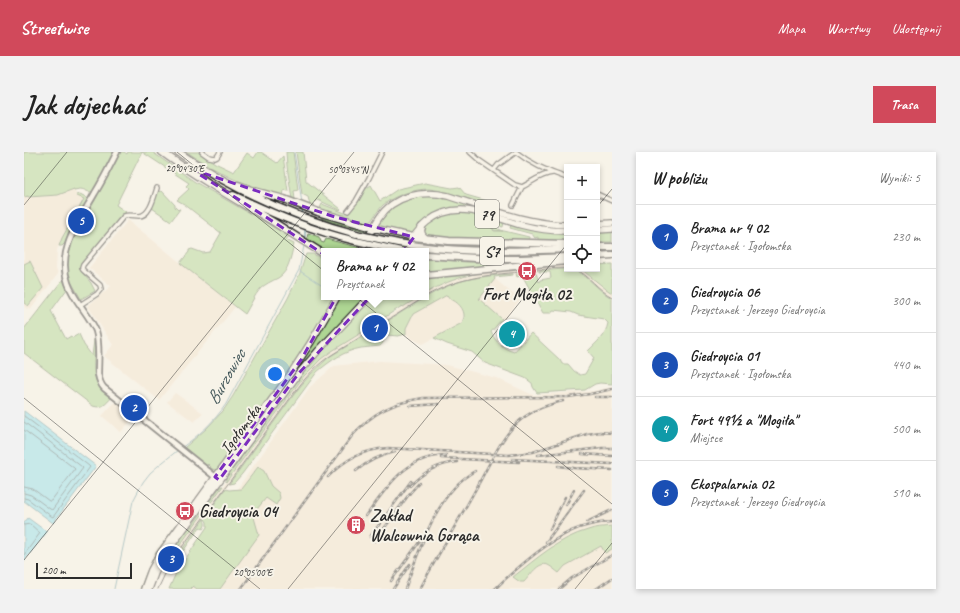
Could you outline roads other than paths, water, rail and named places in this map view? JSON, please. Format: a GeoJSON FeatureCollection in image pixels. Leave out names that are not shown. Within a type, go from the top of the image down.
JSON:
{"type":"FeatureCollection","features":[{"type":"Feature","properties":{"kind":"highway"},"geometry":{"type":"LineString","coordinates":[[162,152],[238,202],[321,252]]}},
{"type":"Feature","properties":{"kind":"highway","name":"S7"},"geometry":{"type":"LineString","coordinates":[[178,152],[244,192],[284,210],[331,227],[360,235],[392,242],[453,250],[519,251],[564,249]]}},
{"type":"Feature","properties":{"kind":"highway"},"geometry":{"type":"LineString","coordinates":[[221,179],[254,191],[284,199],[318,212],[373,228]]}},
{"type":"Feature","properties":{"kind":"highway"},"geometry":{"type":"LineString","coordinates":[[214,186],[312,229],[388,248]]}},
{"type":"Feature","properties":{"kind":"highway"},"geometry":{"type":"LineString","coordinates":[[422,227],[421,234],[427,239]]}},
{"type":"Feature","properties":{"kind":"highway"},"geometry":{"type":"LineString","coordinates":[[414,237],[459,241],[564,244]]}},
{"type":"Feature","properties":{"kind":"highway"},"geometry":{"type":"LineString","coordinates":[[600,247],[612,247]]}},
{"type":"Feature","properties":{"kind":"highway","name":"S7"},"geometry":{"type":"LineString","coordinates":[[429,254],[492,259],[564,257]]}},
{"type":"Feature","properties":{"kind":"highway"},"geometry":{"type":"LineString","coordinates":[[600,257],[611,256]]}},
{"type":"Feature","properties":{"kind":"highway"},"geometry":{"type":"LineString","coordinates":[[429,275],[564,261]]}},
{"type":"Feature","properties":{"kind":"main road","name":"79"},"geometry":{"type":"LineString","coordinates":[[363,248],[373,228],[387,208],[409,196],[426,193],[435,193],[448,196],[527,220],[544,224],[564,226]]}},
{"type":"Feature","properties":{"kind":"main road","name":"79"},"geometry":{"type":"LineString","coordinates":[[405,248],[422,227],[430,220],[450,211],[465,210],[482,213],[533,227],[564,231]]}},
{"type":"Feature","properties":{"kind":"main road"},"geometry":{"type":"LineString","coordinates":[[600,224],[612,223]]}},
{"type":"Feature","properties":{"kind":"main road"},"geometry":{"type":"LineString","coordinates":[[373,228],[414,237]]}},
{"type":"Feature","properties":{"kind":"main road"},"geometry":{"type":"LineString","coordinates":[[600,230],[612,229]]}},
{"type":"Feature","properties":{"kind":"main road","name":"Igołomska"},"geometry":{"type":"LineString","coordinates":[[149,589],[155,571],[164,555],[297,365],[312,342],[335,300]]}},
{"type":"Feature","properties":{"kind":"main road","name":"Igołomska"},"geometry":{"type":"LineString","coordinates":[[144,589],[158,556],[217,479],[306,365],[366,300]]}},
{"type":"Feature","properties":{"kind":"street"},"geometry":{"type":"LineString","coordinates":[[117,152],[72,234],[66,250],[65,267],[67,282],[73,295],[96,332],[98,340],[98,374],[104,388],[217,479]]}},
{"type":"Feature","properties":{"kind":"street"},"geometry":{"type":"LineString","coordinates":[[202,152],[209,157],[214,158],[217,157],[220,152]]}},
{"type":"Feature","properties":{"kind":"street"},"geometry":{"type":"LineString","coordinates":[[348,212],[356,201],[382,152]]}},
{"type":"Feature","properties":{"kind":"street"},"geometry":{"type":"LineString","coordinates":[[470,152],[480,161],[515,185],[522,186],[547,174],[553,173]]}},
{"type":"Feature","properties":{"kind":"street"},"geometry":{"type":"LineString","coordinates":[[494,170],[498,165],[516,152],[529,161],[564,177]]}},
{"type":"Feature","properties":{"kind":"street"},"geometry":{"type":"LineString","coordinates":[[513,205],[522,186]]}},
{"type":"Feature","properties":{"kind":"street"},"geometry":{"type":"LineString","coordinates":[[80,305],[97,294],[101,289],[100,285],[83,270],[83,266],[124,216],[143,216],[146,213],[151,206],[157,188]]}},
{"type":"Feature","properties":{"kind":"street"},"geometry":{"type":"LineString","coordinates":[[600,196],[612,201]]}},
{"type":"Feature","properties":{"kind":"water"},"geometry":{"type":"Polygon","coordinates":[[[24,411],[96,466],[53,523],[24,501],[24,411]]]}},
{"type":"Feature","properties":{"kind":"water"},"geometry":{"type":"Polygon","coordinates":[[[28,518],[47,532],[24,561],[24,523],[28,518]]]}},
{"type":"Feature","properties":{"kind":"waterway","name":"Burzowiec"},"geometry":{"type":"LineString","coordinates":[[294,152],[302,203]]}},
{"type":"Feature","properties":{"kind":"waterway","name":"Burzowiec"},"geometry":{"type":"LineString","coordinates":[[302,208],[303,215]]}},
{"type":"Feature","properties":{"kind":"waterway","name":"Burzowiec"},"geometry":{"type":"LineString","coordinates":[[305,228],[305,239]]}},
{"type":"Feature","properties":{"kind":"waterway","name":"Burzowiec"},"geometry":{"type":"LineString","coordinates":[[181,448],[194,439],[216,417],[226,404],[299,270],[304,246]]}},
{"type":"Feature","properties":{"kind":"waterway"},"geometry":{"type":"LineString","coordinates":[[300,271],[321,285]]}},
{"type":"Feature","properties":{"kind":"waterway","name":"Burzowiec"},"geometry":{"type":"LineString","coordinates":[[114,589],[133,501],[143,482],[150,473],[178,450]]}},
{"type":"Feature","properties":{"kind":"tram line"},"geometry":{"type":"LineString","coordinates":[[429,294],[449,285],[472,278],[496,274],[564,268]]}},
{"type":"Feature","properties":{"kind":"tram line"},"geometry":{"type":"LineString","coordinates":[[580,272],[602,291],[612,297]]}},
{"type":"Feature","properties":{"kind":"tram line"},"geometry":{"type":"LineString","coordinates":[[158,589],[174,558],[307,377],[322,362],[333,354],[420,300]]}},
{"type":"Feature","properties":{"kind":"railway"},"geometry":{"type":"LineString","coordinates":[[241,589],[352,436],[368,421],[384,410],[392,406],[423,398],[568,397],[612,389]]}},
{"type":"Feature","properties":{"kind":"railway"},"geometry":{"type":"LineString","coordinates":[[595,397],[612,397]]}},
{"type":"Feature","properties":{"kind":"railway"},"geometry":{"type":"LineString","coordinates":[[420,589],[496,452],[511,429],[527,415],[544,407],[563,401]]}},
{"type":"Feature","properties":{"kind":"railway"},"geometry":{"type":"LineString","coordinates":[[410,406],[439,404]]}},
{"type":"Feature","properties":{"kind":"railway"},"geometry":{"type":"LineString","coordinates":[[328,477],[341,465],[355,456],[379,449],[388,448],[509,455],[533,452],[587,434],[600,432],[612,433]]}},
{"type":"Feature","properties":{"kind":"railway"},"geometry":{"type":"LineString","coordinates":[[538,455],[612,448]]}},
{"type":"Feature","properties":{"kind":"railway"},"geometry":{"type":"LineString","coordinates":[[356,471],[375,459],[395,452]]}},
{"type":"Feature","properties":{"kind":"railway"},"geometry":{"type":"LineString","coordinates":[[582,454],[612,456]]}},
{"type":"Feature","properties":{"kind":"railway"},"geometry":{"type":"LineString","coordinates":[[366,516],[390,484],[408,467],[431,457],[446,455]]}},
{"type":"Feature","properties":{"kind":"railway"},"geometry":{"type":"LineString","coordinates":[[441,458],[519,462]]}},
{"type":"Feature","properties":{"kind":"railway"},"geometry":{"type":"LineString","coordinates":[[512,459],[612,464]]}},
{"type":"Feature","properties":{"kind":"railway"},"geometry":{"type":"LineString","coordinates":[[410,486],[431,470],[443,465],[457,462]]}},
{"type":"Feature","properties":{"kind":"railway"},"geometry":{"type":"LineString","coordinates":[[558,466],[612,470]]}},
{"type":"Feature","properties":{"kind":"railway"},"geometry":{"type":"LineString","coordinates":[[405,589],[423,540],[440,507],[462,480],[475,471]]}},
{"type":"Feature","properties":{"kind":"railway"},"geometry":{"type":"LineString","coordinates":[[370,537],[411,481]]}},
{"type":"Feature","properties":{"kind":"railway"},"geometry":{"type":"LineString","coordinates":[[375,541],[419,483]]}},
{"type":"Feature","properties":{"kind":"railway"},"geometry":{"type":"LineString","coordinates":[[566,505],[574,490]]}},
{"type":"Feature","properties":{"kind":"railway"},"geometry":{"type":"LineString","coordinates":[[546,542],[584,490]]}},
{"type":"Feature","properties":{"kind":"railway"},"geometry":{"type":"LineString","coordinates":[[550,529],[565,497]]}},
{"type":"Feature","properties":{"kind":"railway"},"geometry":{"type":"LineString","coordinates":[[587,522],[612,510]]}},
{"type":"Feature","properties":{"kind":"railway"},"geometry":{"type":"LineString","coordinates":[[495,589],[530,558],[562,536],[571,531],[590,525],[612,522]]}},
{"type":"Feature","properties":{"kind":"railway"},"geometry":{"type":"LineString","coordinates":[[391,581],[420,541]]}},
{"type":"Feature","properties":{"kind":"railway"},"geometry":{"type":"LineString","coordinates":[[559,589],[572,578],[612,555]]}},
{"type":"Feature","properties":{"kind":"railway"},"geometry":{"type":"LineString","coordinates":[[393,589],[410,564]]}},
{"type":"Feature","properties":{"kind":"railway"},"geometry":{"type":"LineString","coordinates":[[596,589],[612,578]]}},
{"type":"Feature","properties":{"kind":"place","name":"Ekospalarnia 02"},"geometry":{"type":"Point","coordinates":[81,221]}},
{"type":"Feature","properties":{"kind":"place","name":"Fort Mogiła 02"},"geometry":{"type":"Point","coordinates":[527,271]}},
{"type":"Feature","properties":{"kind":"place","name":"Brama nr 4 02"},"geometry":{"type":"Point","coordinates":[375,328]}},
{"type":"Feature","properties":{"kind":"place","name":"Fort 49½ a \"Mogiła\""},"geometry":{"type":"Point","coordinates":[512,334]}},
{"type":"Feature","properties":{"kind":"place","name":"Giedroycia 06"},"geometry":{"type":"Point","coordinates":[134,408]}},
{"type":"Feature","properties":{"kind":"place","name":"Giedroycia 04"},"geometry":{"type":"Point","coordinates":[185,511]}},
{"type":"Feature","properties":{"kind":"place","name":"Zakład Walcownia Gorąca"},"geometry":{"type":"Point","coordinates":[356,525]}},
{"type":"Feature","properties":{"kind":"place","name":"Giedroycia 01"},"geometry":{"type":"Point","coordinates":[171,559]}}]}
